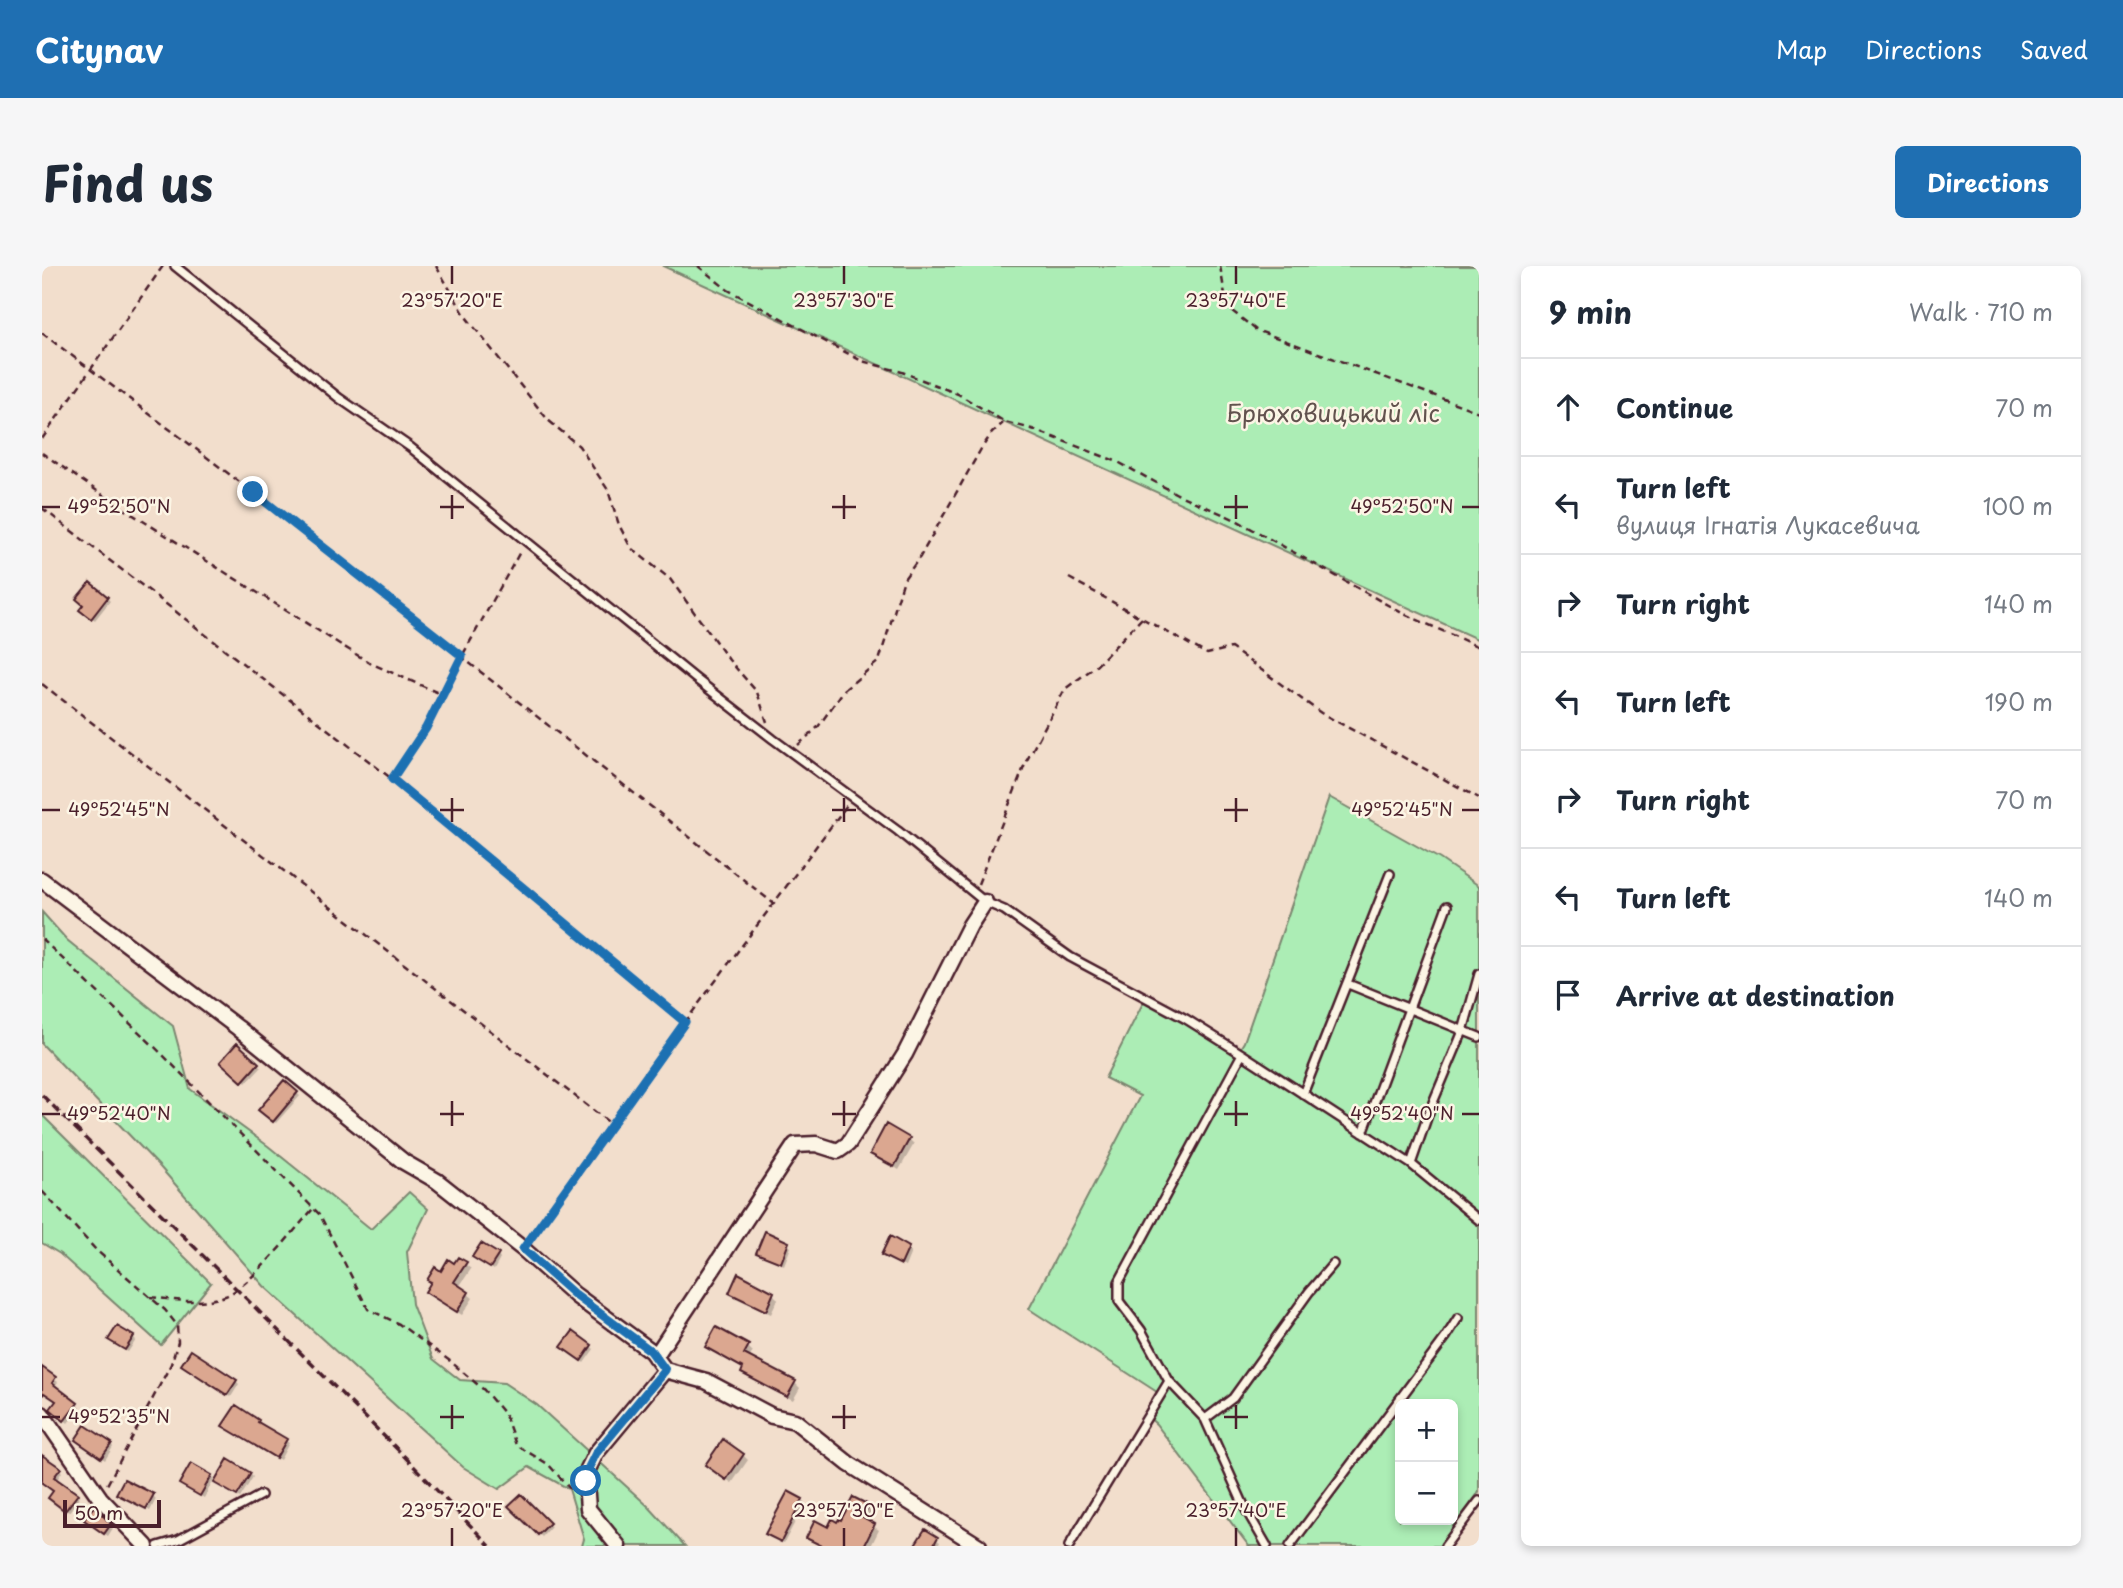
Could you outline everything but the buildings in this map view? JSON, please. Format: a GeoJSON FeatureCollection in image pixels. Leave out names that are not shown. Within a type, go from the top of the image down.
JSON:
{"type":"FeatureCollection","features":[{"type":"Feature","properties":{"kind":"street"},"geometry":{"type":"LineString","coordinates":[[42,880],[238,1028],[404,1161],[437,1181],[523,1249],[575,1295],[651,1351],[665,1370],[706,1381],[772,1416],[795,1421],[849,1464],[979,1546]]}},
{"type":"Feature","properties":{"kind":"street"},"geometry":{"type":"LineString","coordinates":[[655,1357],[794,1145],[816,1144],[838,1151],[848,1144],[905,1054],[970,925],[979,897]]}},
{"type":"Feature","properties":{"kind":"street"},"geometry":{"type":"LineString","coordinates":[[618,1546],[588,1509],[588,1469],[596,1453],[665,1370]]}},
{"type":"Feature","properties":{"kind":"street"},"geometry":{"type":"LineString","coordinates":[[42,1414],[100,1498],[151,1546]]}},
{"type":"Feature","properties":{"kind":"lane"},"geometry":{"type":"LineString","coordinates":[[175,266],[339,398],[410,447],[773,739],[979,897],[1004,910],[1070,957],[1186,1019],[1242,1054],[1411,1164],[1479,1220]]}},
{"type":"Feature","properties":{"kind":"lane"},"geometry":{"type":"LineString","coordinates":[[1303,1094],[1390,874]]}},
{"type":"Feature","properties":{"kind":"lane"},"geometry":{"type":"LineString","coordinates":[[1363,1133],[1447,906]]}},
{"type":"Feature","properties":{"kind":"lane"},"geometry":{"type":"LineString","coordinates":[[1411,1164],[1429,1112],[1463,1031],[1479,974]]}},
{"type":"Feature","properties":{"kind":"lane"},"geometry":{"type":"LineString","coordinates":[[1348,984],[1479,1037]]}},
{"type":"Feature","properties":{"kind":"lane"},"geometry":{"type":"LineString","coordinates":[[1242,1054],[1119,1282],[1119,1301],[1141,1330],[1169,1381],[1205,1419],[1245,1508],[1267,1546]]}},
{"type":"Feature","properties":{"kind":"lane"},"geometry":{"type":"LineString","coordinates":[[1205,1419],[1233,1398],[1309,1292],[1333,1264]]}},
{"type":"Feature","properties":{"kind":"lane"},"geometry":{"type":"LineString","coordinates":[[1290,1546],[1458,1318]]}},
{"type":"Feature","properties":{"kind":"lane"},"geometry":{"type":"LineString","coordinates":[[1069,1546],[1169,1381]]}},
{"type":"Feature","properties":{"kind":"lane"},"geometry":{"type":"LineString","coordinates":[[151,1546],[178,1540],[261,1495]]}},
{"type":"Feature","properties":{"kind":"lane"},"geometry":{"type":"LineString","coordinates":[[1444,1546],[1479,1501]]}},
{"type":"Feature","properties":{"kind":"path"},"geometry":{"type":"LineString","coordinates":[[42,439],[163,266]]}},
{"type":"Feature","properties":{"kind":"path"},"geometry":{"type":"LineString","coordinates":[[436,266],[466,317],[515,379],[548,420],[579,446],[608,490],[619,525],[631,548],[670,579],[729,660],[757,692],[773,739]]}},
{"type":"Feature","properties":{"kind":"path"},"geometry":{"type":"LineString","coordinates":[[698,266],[728,290],[862,361],[902,372],[958,394],[1004,422],[1032,429],[1118,462],[1177,494],[1236,520],[1402,613],[1479,647]]}},
{"type":"Feature","properties":{"kind":"path"},"geometry":{"type":"LineString","coordinates":[[1220,266],[1227,307],[1256,330],[1479,412]]}},
{"type":"Feature","properties":{"kind":"path"},"geometry":{"type":"LineString","coordinates":[[42,333],[253,492],[773,903]]}},
{"type":"Feature","properties":{"kind":"path"},"geometry":{"type":"LineString","coordinates":[[790,751],[818,727],[844,690],[879,661],[904,579],[920,557],[981,449],[1004,422]]}},
{"type":"Feature","properties":{"kind":"path"},"geometry":{"type":"LineString","coordinates":[[42,453],[119,506],[370,663],[441,694]]}},
{"type":"Feature","properties":{"kind":"path"},"geometry":{"type":"LineString","coordinates":[[42,508],[392,779],[685,1022]]}},
{"type":"Feature","properties":{"kind":"path"},"geometry":{"type":"LineString","coordinates":[[392,779],[426,728],[441,694],[526,541]]}},
{"type":"Feature","properties":{"kind":"path"},"geometry":{"type":"LineString","coordinates":[[1069,578],[1207,653],[1231,648],[1321,713],[1479,799]]}},
{"type":"Feature","properties":{"kind":"path"},"geometry":{"type":"LineString","coordinates":[[979,897],[1026,762],[1065,689],[1096,666],[1142,618]]}},
{"type":"Feature","properties":{"kind":"path"},"geometry":{"type":"LineString","coordinates":[[42,684],[611,1124]]}},
{"type":"Feature","properties":{"kind":"path"},"geometry":{"type":"LineString","coordinates":[[523,1249],[685,1022],[852,797]]}},
{"type":"Feature","properties":{"kind":"path"},"geometry":{"type":"LineString","coordinates":[[42,939],[107,999],[320,1216],[368,1309],[400,1324],[475,1382],[505,1415],[516,1445],[548,1464],[572,1491]]}},
{"type":"Feature","properties":{"kind":"path"},"geometry":{"type":"LineString","coordinates":[[42,1191],[96,1250],[165,1310],[177,1325],[178,1342],[171,1364],[100,1498]]}},
{"type":"Feature","properties":{"kind":"path"},"geometry":{"type":"LineString","coordinates":[[150,1297],[196,1302],[227,1295],[248,1279],[313,1209]]}},
{"type":"Feature","properties":{"kind":"green space","name":"Брюховицький ліс"},"geometry":{"type":"Polygon","coordinates":[[[663,266],[1479,266],[1479,640],[663,266]]]}},
{"type":"Feature","properties":{"kind":"green space"},"geometry":{"type":"Polygon","coordinates":[[[1329,797],[1440,859],[1479,886],[1479,1492],[1458,1521],[1458,1399],[1395,1399],[1395,1525],[1455,1525],[1440,1546],[1249,1546],[1156,1424],[1146,1415],[1157,1392],[1029,1309],[1140,1096],[1105,1078],[1145,999],[1236,1055],[1244,1042],[1329,797]]]}},
{"type":"Feature","properties":{"kind":"green space"},"geometry":{"type":"Polygon","coordinates":[[[42,912],[67,940],[173,1026],[190,1089],[268,1146],[371,1229],[409,1192],[428,1209],[407,1252],[412,1304],[433,1359],[460,1380],[504,1383],[537,1405],[649,1507],[685,1546],[582,1546],[584,1539],[569,1489],[529,1467],[499,1489],[463,1467],[264,1286],[160,1167],[42,1044],[42,912]]]}},
{"type":"Feature","properties":{"kind":"green space"},"geometry":{"type":"Polygon","coordinates":[[[42,1115],[211,1283],[161,1345],[60,1254],[42,1243],[42,1115]]]}},
{"type":"Feature","properties":{"kind":"railway"},"geometry":{"type":"LineString","coordinates":[[42,1095],[405,1457],[490,1546]]}},
{"type":"Feature","properties":{"kind":"route"},"geometry":{"type":"LineString","coordinates":[[253,492],[462,656],[426,728],[392,779],[685,1022],[523,1249],[575,1295],[651,1351],[665,1370],[596,1453],[588,1469],[586,1481]]}}]}
